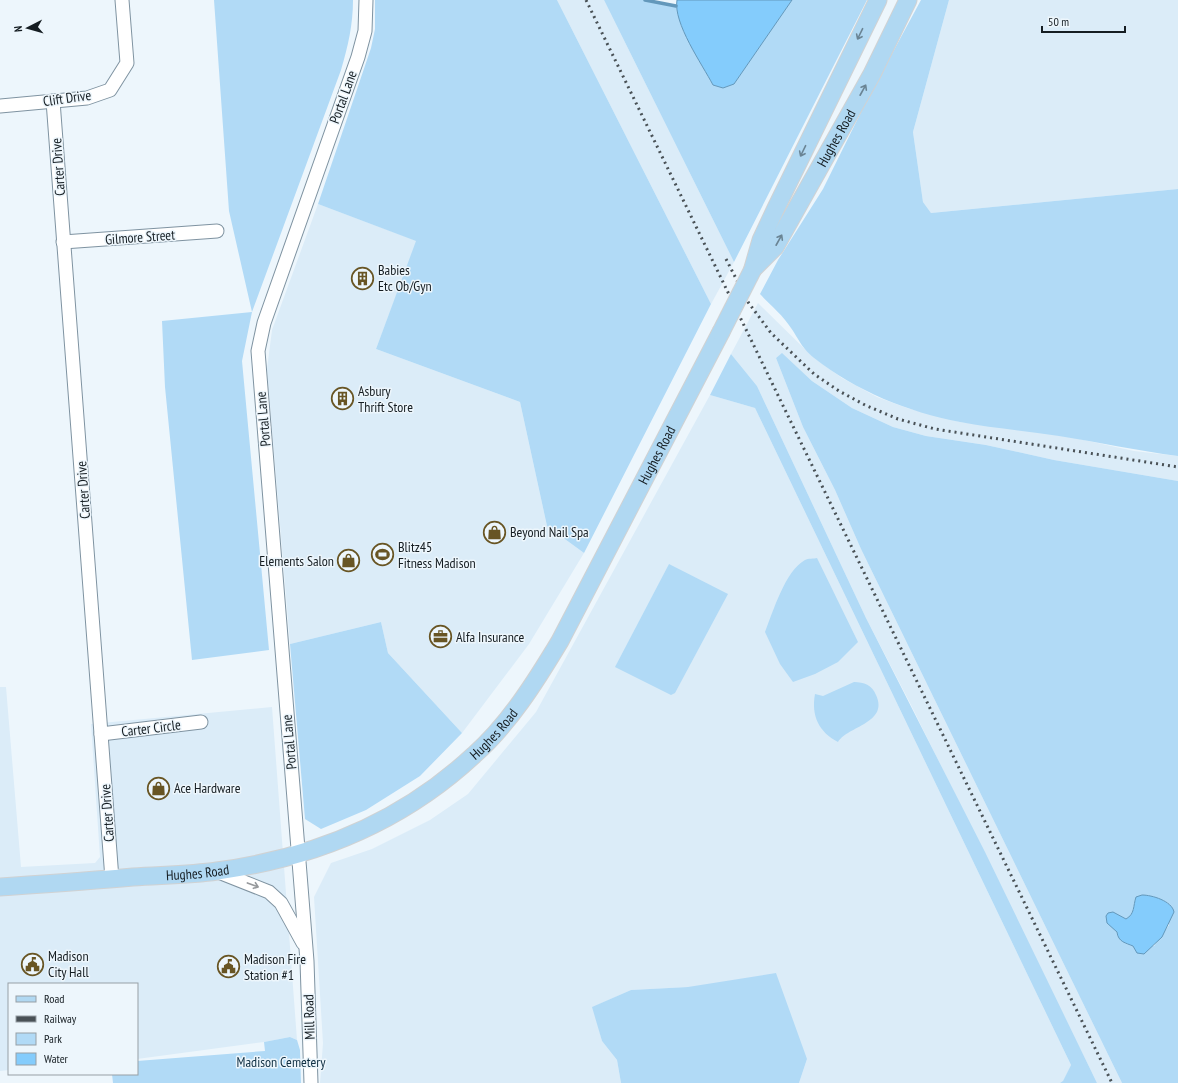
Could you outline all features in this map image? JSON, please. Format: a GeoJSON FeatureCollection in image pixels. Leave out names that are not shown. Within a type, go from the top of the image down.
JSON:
{"type":"FeatureCollection","features":[{"type":"Feature","properties":{"kind":"main road","name":"Hughes Road"},"geometry":{"type":"LineString","coordinates":[[0,887],[216,871],[265,863],[298,854],[352,836],[382,822],[446,780],[475,755],[491,738],[536,681],[560,642],[753,269],[761,240],[878,0]]}},
{"type":"Feature","properties":{"kind":"main road","name":"Hughes Road"},"geometry":{"type":"LineString","coordinates":[[753,269],[775,247],[872,74],[908,0]]}},
{"type":"Feature","properties":{"kind":"street","name":"Clift Drive"},"geometry":{"type":"LineString","coordinates":[[0,106],[87,98],[110,90],[127,63],[122,0]]}},
{"type":"Feature","properties":{"kind":"street","name":"Portal Lane"},"geometry":{"type":"LineString","coordinates":[[298,854],[258,351],[264,323],[358,56],[365,31],[366,0]]}},
{"type":"Feature","properties":{"kind":"street","name":"Carter Drive"},"geometry":{"type":"LineString","coordinates":[[53,101],[112,879]]}},
{"type":"Feature","properties":{"kind":"street","name":"Gilmore Street"},"geometry":{"type":"LineString","coordinates":[[63,242],[217,231]]}},
{"type":"Feature","properties":{"kind":"street","name":"Carter Circle"},"geometry":{"type":"LineString","coordinates":[[101,734],[200,722]]}},
{"type":"Feature","properties":{"kind":"street","name":"Mill Road"},"geometry":{"type":"LineString","coordinates":[[298,854],[305,947],[311,1083]]}},
{"type":"Feature","properties":{"kind":"street"},"geometry":{"type":"LineString","coordinates":[[216,871],[269,892],[281,903],[305,947]]}},
{"type":"Feature","properties":{"kind":"shaded area"},"geometry":{"type":"Polygon","coordinates":[[[557,0],[604,0],[734,262],[711,304],[557,0]]]}},
{"type":"Feature","properties":{"kind":"shaded area"},"geometry":{"type":"Polygon","coordinates":[[[949,0],[1178,0],[1178,189],[931,213],[923,202],[913,132],[949,0]]]}},
{"type":"Feature","properties":{"kind":"shaded area"},"geometry":{"type":"Polygon","coordinates":[[[318,204],[417,241],[376,349],[520,402],[547,526],[584,553],[529,644],[462,733],[388,653],[381,622],[290,644],[267,369],[272,330],[318,204]]]}},
{"type":"Feature","properties":{"kind":"shaded area"},"geometry":{"type":"Polygon","coordinates":[[[758,303],[814,358],[842,378],[877,397],[907,408],[960,422],[1011,428],[1075,438],[1134,451],[1178,456],[1178,481],[1054,460],[986,445],[926,436],[893,427],[852,408],[812,381],[782,354],[776,358],[803,427],[835,490],[861,549],[1122,1083],[1097,1083],[911,705],[866,618],[757,386],[731,354],[758,303]]]}},
{"type":"Feature","properties":{"kind":"shaded area"},"geometry":{"type":"Polygon","coordinates":[[[710,395],[755,408],[1071,1065],[1063,1082],[799,1083],[807,1059],[688,987],[631,990],[593,1007],[602,1041],[617,1060],[621,1083],[320,1083],[323,1043],[314,897],[331,863],[372,849],[430,820],[468,794],[536,712],[710,395]]]}},
{"type":"Feature","properties":{"kind":"shaded area"},"geometry":{"type":"Polygon","coordinates":[[[0,687],[6,687],[21,867],[95,863],[100,857],[91,724],[272,707],[297,1040],[290,1037],[264,1042],[138,1059],[138,983],[8,983],[8,1070],[0,1071],[0,687]]]}},
{"type":"Feature","properties":{"kind":"green space"},"geometry":{"type":"Polygon","coordinates":[[[214,0],[353,0],[350,35],[341,70],[252,312],[229,211],[214,0]]]}},
{"type":"Feature","properties":{"kind":"green space"},"geometry":{"type":"Polygon","coordinates":[[[375,0],[557,0],[711,304],[584,553],[547,526],[520,402],[376,349],[416,241],[318,204],[371,48],[375,29],[375,0]]]}},
{"type":"Feature","properties":{"kind":"green space"},"geometry":{"type":"Polygon","coordinates":[[[604,0],[645,0],[676,6],[682,26],[713,85],[723,88],[734,84],[792,0],[867,0],[734,262],[604,0]]]}},
{"type":"Feature","properties":{"kind":"green space"},"geometry":{"type":"Polygon","coordinates":[[[921,0],[949,0],[913,132],[923,202],[931,213],[1178,189],[1178,456],[1059,436],[960,422],[941,418],[883,399],[847,381],[814,358],[803,347],[784,319],[760,294],[778,260],[823,189],[868,98],[921,0]]]}},
{"type":"Feature","properties":{"kind":"green space"},"geometry":{"type":"Polygon","coordinates":[[[252,312],[242,361],[269,650],[192,660],[165,387],[162,321],[252,312]]]}},
{"type":"Feature","properties":{"kind":"green space"},"geometry":{"type":"Polygon","coordinates":[[[782,353],[812,381],[852,408],[893,427],[926,436],[986,445],[1054,460],[1178,481],[1178,1083],[1122,1083],[861,549],[835,490],[803,427],[776,358],[782,353]],[[1136,897],[1131,915],[1126,919],[1113,913],[1113,927],[1126,944],[1154,946],[1169,925],[1168,903],[1155,897],[1136,897]]]}},
{"type":"Feature","properties":{"kind":"green space"},"geometry":{"type":"Polygon","coordinates":[[[731,354],[757,386],[866,618],[985,852],[1097,1083],[1060,1083],[1063,1081],[1071,1065],[755,408],[710,395],[731,354]]]}},
{"type":"Feature","properties":{"kind":"green space"},"geometry":{"type":"Polygon","coordinates":[[[817,558],[858,642],[838,662],[815,674],[793,682],[780,664],[765,632],[780,593],[791,573],[805,560],[817,558]]]}},
{"type":"Feature","properties":{"kind":"green space"},"geometry":{"type":"Polygon","coordinates":[[[669,564],[728,594],[675,693],[671,695],[615,667],[669,564]]]}},
{"type":"Feature","properties":{"kind":"green space"},"geometry":{"type":"Polygon","coordinates":[[[381,622],[388,653],[462,733],[420,776],[366,810],[321,829],[305,819],[290,644],[381,622]]]}},
{"type":"Feature","properties":{"kind":"green space"},"geometry":{"type":"Polygon","coordinates":[[[854,682],[864,683],[870,686],[876,695],[879,704],[877,712],[866,723],[850,732],[838,742],[831,738],[821,728],[818,722],[814,709],[815,694],[823,696],[854,682]]]}},
{"type":"Feature","properties":{"kind":"green space"},"geometry":{"type":"Polygon","coordinates":[[[776,973],[807,1059],[799,1083],[621,1083],[617,1060],[602,1041],[592,1007],[631,990],[688,987],[776,973]]]}},
{"type":"Feature","properties":{"kind":"green space","name":"Madison Cemetery"},"geometry":{"type":"Polygon","coordinates":[[[290,1037],[297,1040],[300,1050],[301,1083],[113,1083],[112,1075],[138,1075],[138,1061],[265,1051],[264,1042],[290,1037]]]}},
{"type":"Feature","properties":{"kind":"water"},"geometry":{"type":"Polygon","coordinates":[[[677,0],[792,0],[734,84],[723,88],[713,85],[689,43],[679,20],[677,0]]]}},
{"type":"Feature","properties":{"kind":"water"},"geometry":{"type":"Polygon","coordinates":[[[1142,895],[1161,899],[1170,905],[1174,912],[1162,937],[1144,954],[1137,953],[1133,946],[1125,943],[1119,938],[1117,932],[1107,923],[1106,916],[1108,913],[1113,912],[1126,919],[1131,915],[1136,897],[1142,895]]]}},
{"type":"Feature","properties":{"kind":"waterway"},"geometry":{"type":"LineString","coordinates":[[645,0],[676,6]]}},
{"type":"Feature","properties":{"kind":"railway"},"geometry":{"type":"LineString","coordinates":[[586,0],[1112,1083]]}},
{"type":"Feature","properties":{"kind":"railway"},"geometry":{"type":"LineString","coordinates":[[726,259],[748,302],[771,333],[814,374],[839,391],[865,405],[898,419],[935,429],[1178,467]]}},
{"type":"Feature","properties":{"kind":"place","name":"Babies Etc Ob/Gyn"},"geometry":{"type":"Point","coordinates":[363,278]}},
{"type":"Feature","properties":{"kind":"place","name":"Asbury Thrift Store"},"geometry":{"type":"Point","coordinates":[343,399]}},
{"type":"Feature","properties":{"kind":"place","name":"Beyond Nail Spa"},"geometry":{"type":"Point","coordinates":[495,532]}},
{"type":"Feature","properties":{"kind":"place","name":"Blitz45 Fitness Madison"},"geometry":{"type":"Point","coordinates":[382,555]}},
{"type":"Feature","properties":{"kind":"place","name":"Elements Salon"},"geometry":{"type":"Point","coordinates":[349,561]}},
{"type":"Feature","properties":{"kind":"place","name":"Alfa Insurance"},"geometry":{"type":"Point","coordinates":[441,637]}},
{"type":"Feature","properties":{"kind":"place","name":"Ace Hardware"},"geometry":{"type":"Point","coordinates":[159,788]}},
{"type":"Feature","properties":{"kind":"place","name":"Madison City Hall"},"geometry":{"type":"Point","coordinates":[32,964]}},
{"type":"Feature","properties":{"kind":"place","name":"Madison Fire Station #1"},"geometry":{"type":"Point","coordinates":[229,967]}}]}
